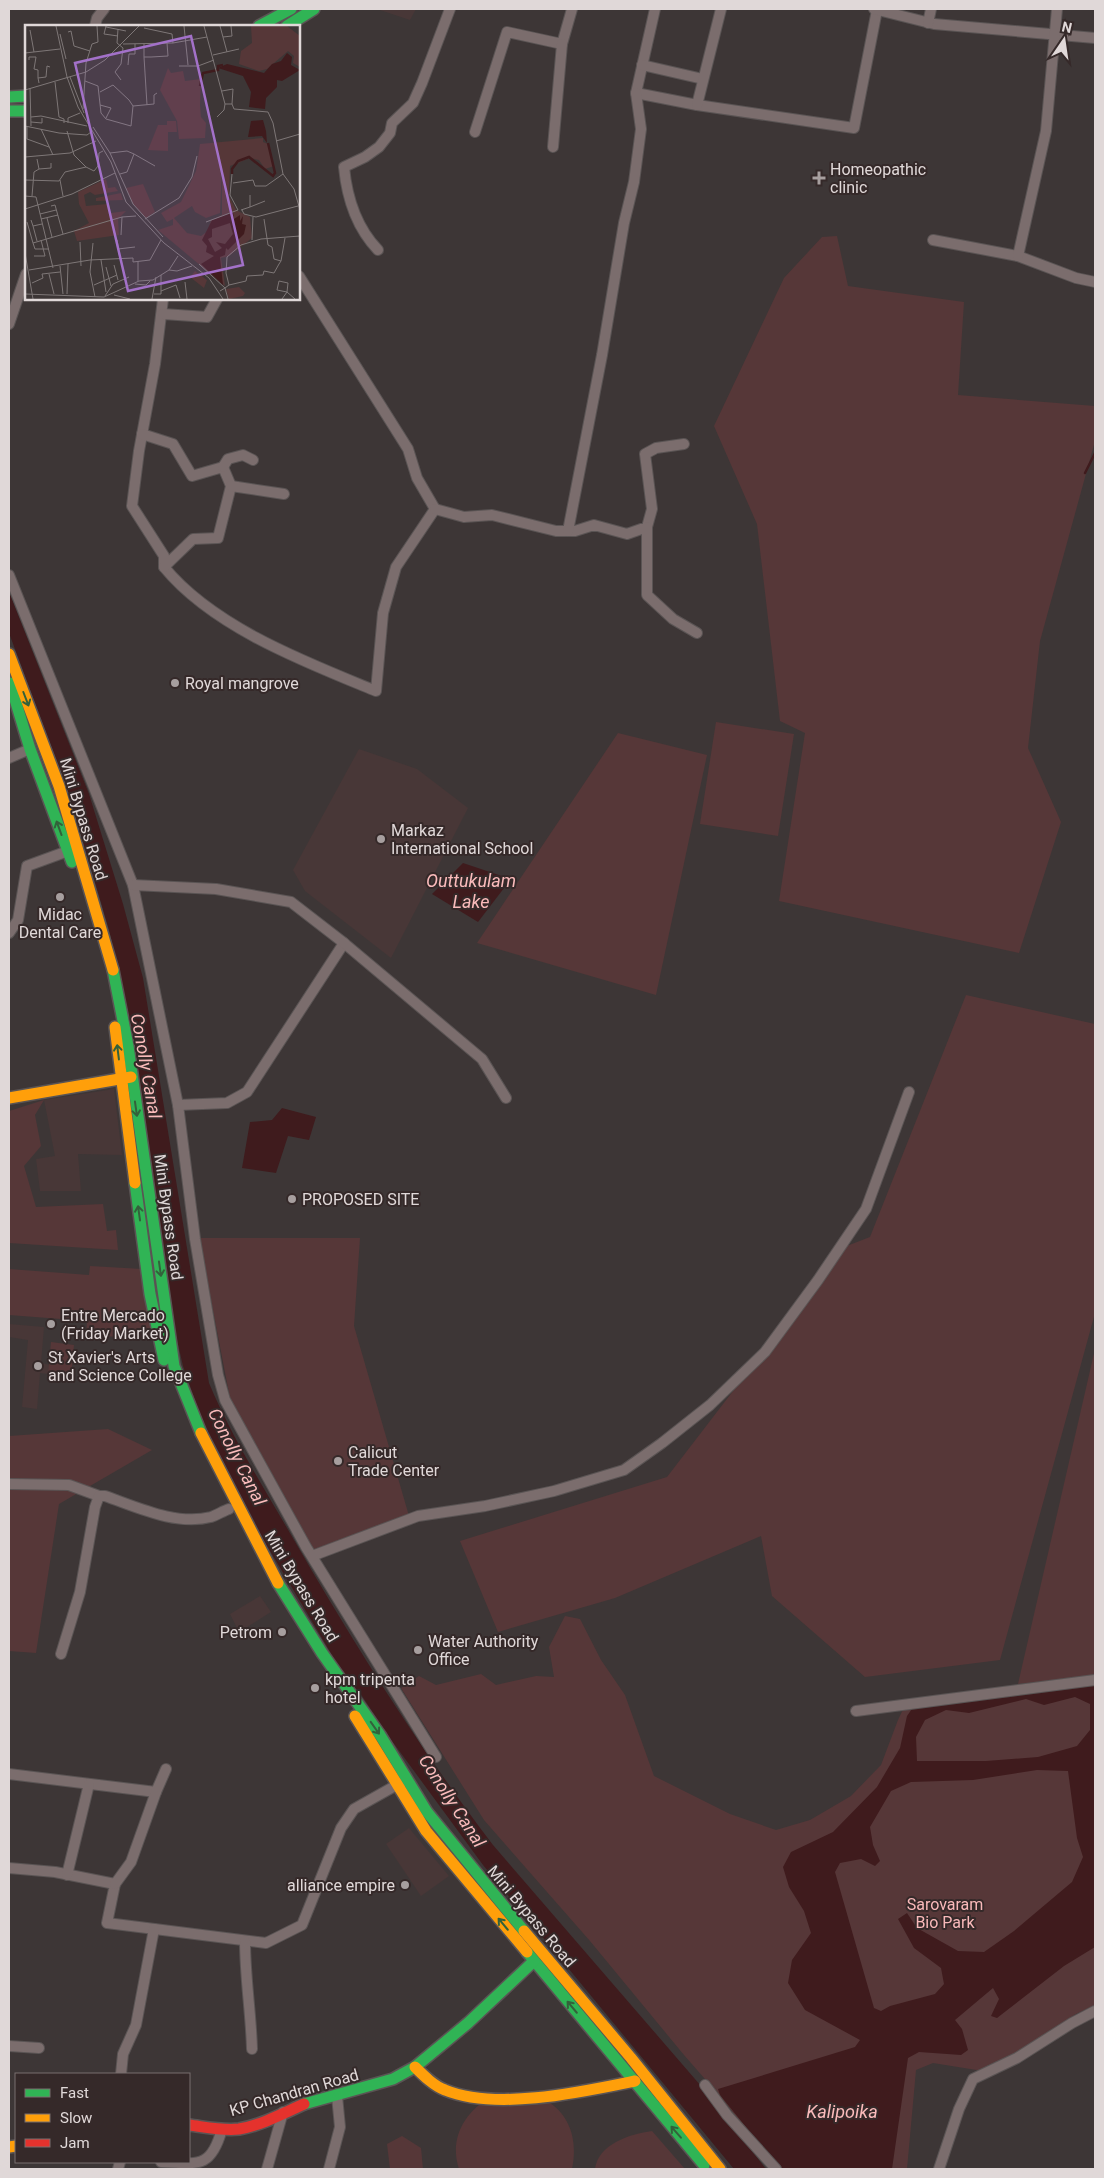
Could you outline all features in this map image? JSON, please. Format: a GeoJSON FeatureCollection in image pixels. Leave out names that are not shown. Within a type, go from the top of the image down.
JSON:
{"type":"FeatureCollection","features":[{"type":"Feature","properties":{"kind":"main road"},"geometry":{"type":"LineString","coordinates":[[261,25],[291,9]]}},
{"type":"Feature","properties":{"kind":"main road"},"geometry":{"type":"LineString","coordinates":[[289,25],[314,9]]}},
{"type":"Feature","properties":{"kind":"main road"},"geometry":{"type":"LineString","coordinates":[[9,97],[25,96]]}},
{"type":"Feature","properties":{"kind":"main road"},"geometry":{"type":"LineString","coordinates":[[9,111],[25,111]]}},
{"type":"Feature","properties":{"kind":"main road","name":"Mini Bypass Road"},"geometry":{"type":"LineString","coordinates":[[9,654],[59,786],[114,974],[150,1294],[167,1376],[199,1452],[229,1509],[402,1782],[635,2081],[707,2169]]}},
{"type":"Feature","properties":{"kind":"main road","name":"Mini Bypass Road"},"geometry":{"type":"LineString","coordinates":[[9,679],[30,749],[68,851],[99,951],[127,1078],[174,1366],[203,1439],[278,1582],[322,1652],[380,1736],[402,1782]]}},
{"type":"Feature","properties":{"kind":"main road"},"geometry":{"type":"LineString","coordinates":[[9,1098],[127,1078]]}},
{"type":"Feature","properties":{"kind":"main road","name":"Mini Bypass Road"},"geometry":{"type":"LineString","coordinates":[[539,1958],[632,2058],[720,2169]]}},
{"type":"Feature","properties":{"kind":"main road","name":"KP Chandran Road"},"geometry":{"type":"LineString","coordinates":[[190,2125],[238,2129],[254,2125],[310,2102],[393,2079],[415,2067],[468,2023],[539,1958]]}},
{"type":"Feature","properties":{"kind":"main road"},"geometry":{"type":"LineString","coordinates":[[415,2067],[443,2090],[491,2098],[529,2098],[560,2095],[635,2081]]}},
{"type":"Feature","properties":{"kind":"street"},"geometry":{"type":"LineString","coordinates":[[95,25],[97,18],[104,9]]}},
{"type":"Feature","properties":{"kind":"street"},"geometry":{"type":"LineString","coordinates":[[378,250],[356,220],[348,196],[344,167],[365,158],[386,140],[392,123],[413,102],[450,9]]}},
{"type":"Feature","properties":{"kind":"street"},"geometry":{"type":"LineString","coordinates":[[553,147],[562,44],[572,9]]}},
{"type":"Feature","properties":{"kind":"street"},"geometry":{"type":"LineString","coordinates":[[568,531],[602,355],[624,223],[634,182],[636,154],[641,129],[636,92],[655,9]]}},
{"type":"Feature","properties":{"kind":"street"},"geometry":{"type":"LineString","coordinates":[[697,105],[721,9]]}},
{"type":"Feature","properties":{"kind":"street"},"geometry":{"type":"LineString","coordinates":[[636,92],[697,105],[854,128],[875,9],[928,23],[1095,38]]}},
{"type":"Feature","properties":{"kind":"street"},"geometry":{"type":"LineString","coordinates":[[928,23],[931,9]]}},
{"type":"Feature","properties":{"kind":"street"},"geometry":{"type":"LineString","coordinates":[[1018,256],[1046,131],[1057,9]]}},
{"type":"Feature","properties":{"kind":"street"},"geometry":{"type":"LineString","coordinates":[[475,132],[506,32],[562,44]]}},
{"type":"Feature","properties":{"kind":"street"},"geometry":{"type":"LineString","coordinates":[[642,65],[703,79]]}},
{"type":"Feature","properties":{"kind":"street"},"geometry":{"type":"LineString","coordinates":[[933,240],[1018,256],[1076,278],[1095,282]]}},
{"type":"Feature","properties":{"kind":"street"},"geometry":{"type":"LineString","coordinates":[[9,324],[25,277]]}},
{"type":"Feature","properties":{"kind":"street"},"geometry":{"type":"LineString","coordinates":[[300,278],[408,449],[417,478],[435,509],[464,517],[492,515],[556,532],[594,525],[627,534],[647,528]]}},
{"type":"Feature","properties":{"kind":"street"},"geometry":{"type":"LineString","coordinates":[[163,300],[163,314],[142,434],[132,506],[164,556],[164,567],[176,582],[212,612],[317,667],[376,691],[383,613],[396,567],[435,509]]}},
{"type":"Feature","properties":{"kind":"street"},"geometry":{"type":"LineString","coordinates":[[163,314],[207,317],[216,300]]}},
{"type":"Feature","properties":{"kind":"street"},"geometry":{"type":"LineString","coordinates":[[142,434],[173,444],[192,476],[223,467],[228,459],[243,455],[254,460]]}},
{"type":"Feature","properties":{"kind":"street"},"geometry":{"type":"LineString","coordinates":[[684,444],[656,448],[645,454],[652,509],[647,528],[648,595],[673,619],[697,633]]}},
{"type":"Feature","properties":{"kind":"street"},"geometry":{"type":"LineString","coordinates":[[164,567],[194,539],[218,538],[232,486],[223,467]]}},
{"type":"Feature","properties":{"kind":"street"},"geometry":{"type":"LineString","coordinates":[[232,486],[284,494]]}},
{"type":"Feature","properties":{"kind":"street"},"geometry":{"type":"LineString","coordinates":[[9,576],[132,885],[178,1105],[194,1239],[218,1375],[225,1400],[312,1556],[436,1757]]}},
{"type":"Feature","properties":{"kind":"street"},"geometry":{"type":"LineString","coordinates":[[9,758],[30,749]]}},
{"type":"Feature","properties":{"kind":"street"},"geometry":{"type":"LineString","coordinates":[[9,933],[18,920],[27,866],[68,851]]}},
{"type":"Feature","properties":{"kind":"street"},"geometry":{"type":"LineString","coordinates":[[132,885],[216,889],[291,902],[344,943],[482,1059],[506,1098]]}},
{"type":"Feature","properties":{"kind":"street"},"geometry":{"type":"LineString","coordinates":[[178,1105],[227,1103],[247,1092],[344,943]]}},
{"type":"Feature","properties":{"kind":"street"},"geometry":{"type":"LineString","coordinates":[[312,1556],[418,1516],[485,1506],[554,1491],[624,1470],[662,1443],[710,1405],[765,1352],[818,1280],[866,1209],[908,1092]]}},
{"type":"Feature","properties":{"kind":"street"},"geometry":{"type":"LineString","coordinates":[[9,1484],[69,1485],[99,1496],[105,1496],[171,1517],[189,1520],[212,1517],[229,1509]]}},
{"type":"Feature","properties":{"kind":"street"},"geometry":{"type":"LineString","coordinates":[[61,1654],[80,1592],[95,1506],[99,1496]]}},
{"type":"Feature","properties":{"kind":"street"},"geometry":{"type":"LineString","coordinates":[[856,1711],[1095,1680]]}},
{"type":"Feature","properties":{"kind":"street"},"geometry":{"type":"LineString","coordinates":[[166,1768],[131,1862],[115,1884],[107,1923],[266,1943],[302,1925],[342,1828],[354,1809],[402,1782]]}},
{"type":"Feature","properties":{"kind":"street"},"geometry":{"type":"LineString","coordinates":[[9,1774],[156,1792]]}},
{"type":"Feature","properties":{"kind":"street"},"geometry":{"type":"LineString","coordinates":[[67,1875],[89,1784]]}},
{"type":"Feature","properties":{"kind":"street"},"geometry":{"type":"LineString","coordinates":[[9,1868],[67,1875],[115,1884]]}},
{"type":"Feature","properties":{"kind":"street"},"geometry":{"type":"LineString","coordinates":[[121,2073],[123,2054],[136,2025],[154,1929]]}},
{"type":"Feature","properties":{"kind":"street"},"geometry":{"type":"LineString","coordinates":[[244,1940],[245,1977],[250,2010],[252,2049]]}},
{"type":"Feature","properties":{"kind":"street"},"geometry":{"type":"LineString","coordinates":[[939,2169],[959,2109],[973,2079],[1017,2058],[1072,2023],[1095,2011]]}},
{"type":"Feature","properties":{"kind":"street"},"geometry":{"type":"LineString","coordinates":[[9,2046],[39,2048]]}},
{"type":"Feature","properties":{"kind":"street"},"geometry":{"type":"LineString","coordinates":[[705,2085],[727,2115],[776,2169]]}},
{"type":"Feature","properties":{"kind":"street"},"geometry":{"type":"LineString","coordinates":[[329,2169],[340,2127],[337,2096]]}},
{"type":"Feature","properties":{"kind":"street"},"geometry":{"type":"LineString","coordinates":[[268,2169],[283,2112]]}},
{"type":"Feature","properties":{"kind":"street"},"geometry":{"type":"LineString","coordinates":[[190,2163],[206,2160],[214,2154],[222,2129]]}},
{"type":"Feature","properties":{"kind":"shaded area"},"geometry":{"type":"Polygon","coordinates":[[[377,9],[416,9],[410,20],[377,9]]]}},
{"type":"Feature","properties":{"kind":"shaded area","name":"Markaz International School"},"geometry":{"type":"Polygon","coordinates":[[[359,749],[417,769],[468,808],[391,958],[305,891],[293,870],[359,749]]]}},
{"type":"Feature","properties":{"kind":"shaded area"},"geometry":{"type":"Polygon","coordinates":[[[114,1089],[122,1155],[78,1154],[81,1191],[40,1191],[36,1159],[55,1156],[44,1100],[114,1089]]]}},
{"type":"Feature","properties":{"kind":"shaded area","name":"St Xavier's Arts and Science College"},"geometry":{"type":"Polygon","coordinates":[[[9,1324],[44,1327],[41,1363],[50,1365],[49,1374],[40,1373],[37,1409],[22,1407],[28,1340],[9,1337],[9,1324]]]}},
{"type":"Feature","properties":{"kind":"shaded area"},"geometry":{"type":"Polygon","coordinates":[[[260,1596],[271,1612],[239,1632],[230,1614],[260,1596]]]}},
{"type":"Feature","properties":{"kind":"shaded area"},"geometry":{"type":"Polygon","coordinates":[[[409,1828],[449,1876],[421,1896],[386,1844],[409,1828]]]}},
{"type":"Feature","properties":{"kind":"green space"},"geometry":{"type":"Polygon","coordinates":[[[837,236],[848,286],[964,302],[958,395],[1095,406],[1095,441],[1040,641],[1028,748],[1061,822],[1019,953],[779,901],[805,733],[780,721],[757,524],[714,426],[784,278],[822,237],[837,236]]]}},
{"type":"Feature","properties":{"kind":"green space"},"geometry":{"type":"Polygon","coordinates":[[[716,722],[794,734],[778,836],[700,824],[716,722]]]}},
{"type":"Feature","properties":{"kind":"green space"},"geometry":{"type":"Polygon","coordinates":[[[618,733],[707,755],[656,995],[477,943],[618,733]]]}},
{"type":"Feature","properties":{"kind":"green space"},"geometry":{"type":"Polygon","coordinates":[[[966,995],[1095,1024],[1095,1313],[1000,1660],[865,1677],[772,1596],[761,1536],[615,1598],[498,1632],[460,1541],[667,1477],[806,1296],[839,1249],[870,1237],[966,995]]]}},
{"type":"Feature","properties":{"kind":"green space"},"geometry":{"type":"Polygon","coordinates":[[[44,1100],[35,1115],[41,1146],[24,1166],[36,1207],[103,1204],[107,1231],[116,1230],[118,1250],[9,1243],[9,1111],[44,1100]]]}},
{"type":"Feature","properties":{"kind":"green space"},"geometry":{"type":"Polygon","coordinates":[[[199,1238],[360,1238],[354,1326],[409,1516],[315,1552],[230,1398],[199,1238]]]}},
{"type":"Feature","properties":{"kind":"green space"},"geometry":{"type":"Polygon","coordinates":[[[90,1266],[142,1269],[152,1339],[86,1335],[87,1321],[9,1315],[9,1269],[89,1275],[90,1266]]]}},
{"type":"Feature","properties":{"kind":"green space"},"geometry":{"type":"Polygon","coordinates":[[[51,1342],[74,1345],[71,1377],[48,1374],[51,1342]]]}},
{"type":"Feature","properties":{"kind":"green space"},"geometry":{"type":"Polygon","coordinates":[[[1095,1349],[1095,1676],[1018,1684],[1095,1349]]]}},
{"type":"Feature","properties":{"kind":"green space"},"geometry":{"type":"Polygon","coordinates":[[[108,1429],[152,1450],[59,1504],[36,1653],[9,1651],[9,1436],[108,1429]]]}},
{"type":"Feature","properties":{"kind":"green space","name":"Sarovaram Bio Park"},"geometry":{"type":"Polygon","coordinates":[[[565,1616],[580,1619],[601,1660],[625,1695],[654,1776],[730,1814],[776,1830],[810,1820],[851,1796],[881,1765],[906,1703],[1095,1678],[1095,2005],[1076,2014],[989,2072],[933,2063],[916,2070],[907,2169],[776,2169],[725,2102],[590,1941],[484,1820],[401,1688],[419,1676],[436,1685],[481,1674],[496,1685],[536,1676],[554,1677],[549,1647],[565,1616]]]}},
{"type":"Feature","properties":{"kind":"green space"},"geometry":{"type":"Polygon","coordinates":[[[535,2096],[544,2099],[558,2109],[572,2133],[574,2151],[572,2169],[459,2169],[456,2147],[461,2128],[473,2111],[490,2097],[535,2096]]]}},
{"type":"Feature","properties":{"kind":"green space"},"geometry":{"type":"Polygon","coordinates":[[[652,2131],[685,2169],[595,2169],[597,2160],[602,2153],[616,2142],[652,2131]]]}},
{"type":"Feature","properties":{"kind":"green space"},"geometry":{"type":"Polygon","coordinates":[[[402,2136],[421,2148],[423,2169],[390,2169],[387,2144],[402,2136]]]}},
{"type":"Feature","properties":{"kind":"water","name":"Conolly Canal"},"geometry":{"type":"Polygon","coordinates":[[[9,592],[89,794],[123,904],[143,978],[209,1383],[218,1403],[249,1463],[340,1618],[388,1695],[439,1771],[493,1845],[701,2086],[766,2169],[734,2169],[483,1865],[392,1741],[358,1690],[351,1687],[244,1507],[208,1437],[183,1366],[175,1331],[124,992],[109,930],[69,794],[9,633],[9,592]]]}},
{"type":"Feature","properties":{"kind":"water","name":"Outtukulam Lake"},"geometry":{"type":"Polygon","coordinates":[[[463,863],[511,879],[478,922],[432,894],[463,863]]]}},
{"type":"Feature","properties":{"kind":"water"},"geometry":{"type":"Polygon","coordinates":[[[282,1108],[316,1117],[309,1140],[288,1136],[276,1173],[242,1168],[250,1122],[272,1120],[282,1108]]]}},
{"type":"Feature","properties":{"kind":"water","name":"Kalipoika"},"geometry":{"type":"Polygon","coordinates":[[[1095,1682],[1095,1947],[1064,1966],[997,2018],[991,2016],[999,1999],[993,1988],[955,2020],[962,2029],[968,2050],[961,2055],[919,2052],[908,2058],[892,2169],[780,2169],[720,2095],[718,2089],[855,2047],[860,2040],[805,2010],[788,1983],[792,1960],[811,1933],[804,1911],[789,1887],[783,1867],[791,1852],[833,1832],[877,1787],[900,1748],[907,1716],[914,1706],[1095,1682]],[[1075,1697],[1044,1705],[1026,1699],[969,1713],[946,1710],[925,1720],[916,1737],[917,1761],[986,1761],[1038,1757],[1077,1746],[1090,1730],[1090,1704],[1075,1697]],[[1037,1770],[973,1780],[911,1782],[891,1791],[870,1827],[873,1845],[880,1861],[875,1866],[861,1859],[840,1863],[835,1872],[874,2008],[881,2011],[890,2006],[935,1994],[944,1984],[941,1968],[914,1948],[898,1919],[907,1913],[917,1928],[958,1951],[984,1952],[1014,1931],[1072,1882],[1083,1857],[1077,1838],[1068,1771],[1037,1770]]]}},
{"type":"Feature","properties":{"kind":"waterway"},"geometry":{"type":"LineString","coordinates":[[1085,473],[1095,453]]}},
{"type":"Feature","properties":{"kind":"traffic: fast"},"geometry":{"type":"LineString","coordinates":[[261,25],[291,9]]}},
{"type":"Feature","properties":{"kind":"traffic: fast"},"geometry":{"type":"LineString","coordinates":[[289,25],[314,9]]}},
{"type":"Feature","properties":{"kind":"traffic: fast"},"geometry":{"type":"LineString","coordinates":[[9,97],[25,96]]}},
{"type":"Feature","properties":{"kind":"traffic: fast"},"geometry":{"type":"LineString","coordinates":[[9,111],[25,111]]}},
{"type":"Feature","properties":{"kind":"traffic: fast"},"geometry":{"type":"LineString","coordinates":[[10,683],[30,749],[72,862]]}},
{"type":"Feature","properties":{"kind":"traffic: fast"},"geometry":{"type":"LineString","coordinates":[[113,970],[128,1046],[174,1366],[201,1433]]}},
{"type":"Feature","properties":{"kind":"traffic: fast"},"geometry":{"type":"LineString","coordinates":[[135,1183],[150,1294],[164,1360]]}},
{"type":"Feature","properties":{"kind":"traffic: fast"},"geometry":{"type":"LineString","coordinates":[[278,1583],[322,1653],[380,1735],[427,1812],[524,1931]]}},
{"type":"Feature","properties":{"kind":"traffic: fast"},"geometry":{"type":"LineString","coordinates":[[527,1952],[704,2165]]}},
{"type":"Feature","properties":{"kind":"traffic: fast"},"geometry":{"type":"LineString","coordinates":[[304,2104],[393,2079],[415,2067],[468,2023],[534,1961]]}},
{"type":"Feature","properties":{"kind":"traffic: slow"},"geometry":{"type":"LineString","coordinates":[[9,654],[59,786],[113,970]]}},
{"type":"Feature","properties":{"kind":"traffic: slow"},"geometry":{"type":"LineString","coordinates":[[115,1027],[135,1183]]}},
{"type":"Feature","properties":{"kind":"traffic: slow"},"geometry":{"type":"LineString","coordinates":[[9,1098],[131,1077]]}},
{"type":"Feature","properties":{"kind":"traffic: slow"},"geometry":{"type":"LineString","coordinates":[[201,1433],[278,1583]]}},
{"type":"Feature","properties":{"kind":"traffic: slow"},"geometry":{"type":"LineString","coordinates":[[355,1716],[426,1831],[527,1952]]}},
{"type":"Feature","properties":{"kind":"traffic: slow"},"geometry":{"type":"LineString","coordinates":[[524,1931],[631,2058],[720,2169]]}},
{"type":"Feature","properties":{"kind":"traffic: slow"},"geometry":{"type":"LineString","coordinates":[[415,2067],[429,2080],[445,2090],[466,2096],[489,2099],[514,2099],[565,2094],[635,2081]]}},
{"type":"Feature","properties":{"kind":"traffic: slow"},"geometry":{"type":"LineString","coordinates":[[9,2147],[15,2146]]}},
{"type":"Feature","properties":{"kind":"traffic: jam"},"geometry":{"type":"LineString","coordinates":[[190,2125],[239,2129],[264,2122],[304,2104]]}},
{"type":"Feature","properties":{"kind":"place","name":"Homeopathic clinic"},"geometry":{"type":"Point","coordinates":[819,178]}},
{"type":"Feature","properties":{"kind":"place","name":"Royal mangrove"},"geometry":{"type":"Point","coordinates":[175,683]}},
{"type":"Feature","properties":{"kind":"place","name":"Markaz International School"},"geometry":{"type":"Point","coordinates":[381,839]}},
{"type":"Feature","properties":{"kind":"place","name":"Midac Dental Care"},"geometry":{"type":"Point","coordinates":[60,897]}},
{"type":"Feature","properties":{"kind":"place","name":"PROPOSED SITE"},"geometry":{"type":"Point","coordinates":[292,1199]}},
{"type":"Feature","properties":{"kind":"place","name":"Entre Mercado (Friday Market)"},"geometry":{"type":"Point","coordinates":[51,1324]}},
{"type":"Feature","properties":{"kind":"place","name":"St Xavier's Arts and Science College"},"geometry":{"type":"Point","coordinates":[38,1366]}},
{"type":"Feature","properties":{"kind":"place","name":"Calicut Trade Center"},"geometry":{"type":"Point","coordinates":[338,1461]}},
{"type":"Feature","properties":{"kind":"place","name":"Petrom"},"geometry":{"type":"Point","coordinates":[282,1632]}},
{"type":"Feature","properties":{"kind":"place","name":"Water Authority Office"},"geometry":{"type":"Point","coordinates":[418,1650]}},
{"type":"Feature","properties":{"kind":"place","name":"kpm tripenta hotel"},"geometry":{"type":"Point","coordinates":[315,1688]}},
{"type":"Feature","properties":{"kind":"place","name":"alliance empire"},"geometry":{"type":"Point","coordinates":[405,1885]}}]}
